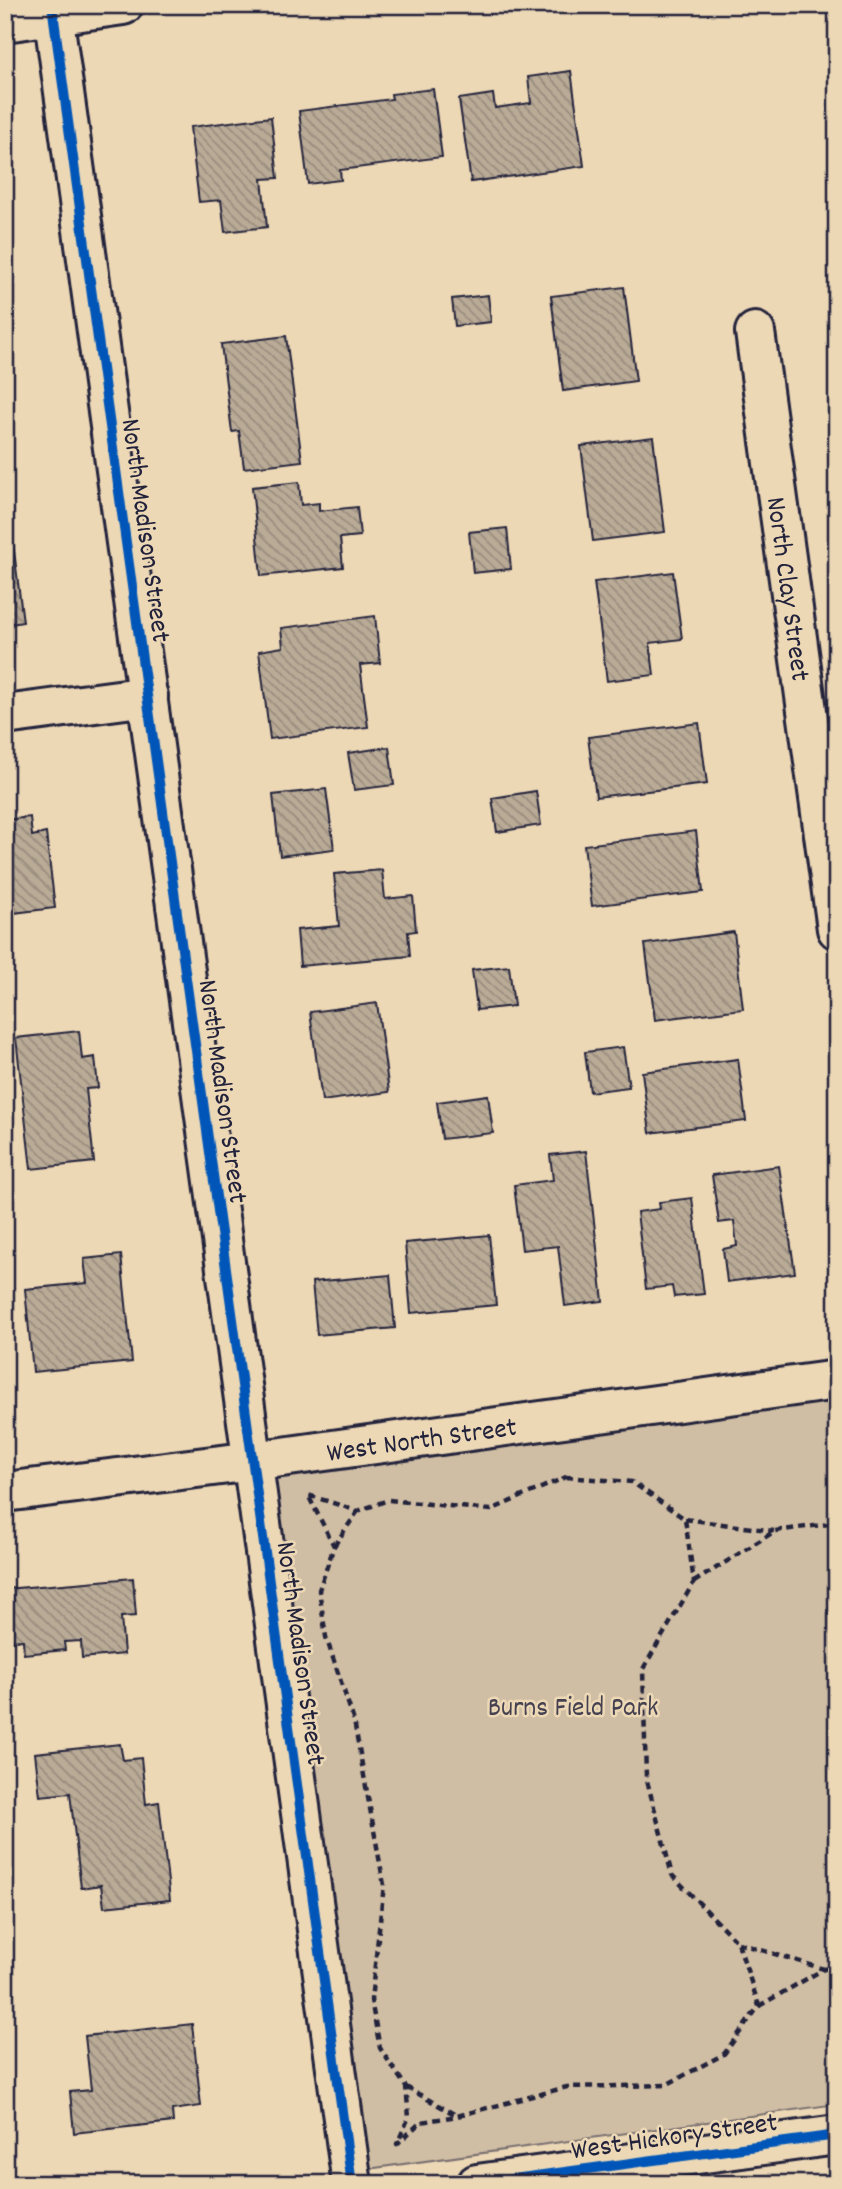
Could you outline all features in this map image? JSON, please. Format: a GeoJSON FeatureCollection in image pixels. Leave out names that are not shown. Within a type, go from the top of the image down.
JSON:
{"type":"FeatureCollection","features":[{"type":"Feature","properties":{"kind":"street"},"geometry":{"type":"LineString","coordinates":[[5,22],[53,9],[123,5]]}},
{"type":"Feature","properties":{"kind":"street","name":"North Madison Street"},"geometry":{"type":"LineString","coordinates":[[53,9],[352,2184]]}},
{"type":"Feature","properties":{"kind":"street","name":"North Clay Street"},"geometry":{"type":"LineString","coordinates":[[755,332],[837,929]]}},
{"type":"Feature","properties":{"kind":"street"},"geometry":{"type":"LineString","coordinates":[[5,715],[148,696]]}},
{"type":"Feature","properties":{"kind":"street","name":"West North Street"},"geometry":{"type":"LineString","coordinates":[[5,1492],[253,1461],[837,1380]]}},
{"type":"Feature","properties":{"kind":"street","name":"West Hickory Street"},"geometry":{"type":"LineString","coordinates":[[477,2184],[837,2134]]}},
{"type":"Feature","properties":{"kind":"path"},"geometry":{"type":"LineString","coordinates":[[837,1523],[775,1531],[685,1519],[632,1482],[566,1477],[491,1510],[388,1500],[358,1511],[334,1546],[319,1590],[326,1637],[354,1721],[384,1885],[371,2000],[380,2048],[405,2087],[409,2117],[397,2144],[421,2122],[457,2116],[567,2087],[666,2085],[724,2054],[760,2006],[824,1969],[837,1967]]}},
{"type":"Feature","properties":{"kind":"path"},"geometry":{"type":"LineString","coordinates":[[334,1546],[307,1495],[358,1511]]}},
{"type":"Feature","properties":{"kind":"path"},"geometry":{"type":"LineString","coordinates":[[685,1519],[694,1582]]}},
{"type":"Feature","properties":{"kind":"path"},"geometry":{"type":"LineString","coordinates":[[760,2006],[738,1943],[671,1875],[646,1777],[643,1669],[694,1582],[775,1531]]}},
{"type":"Feature","properties":{"kind":"path"},"geometry":{"type":"LineString","coordinates":[[738,1943],[824,1969]]}},
{"type":"Feature","properties":{"kind":"path"},"geometry":{"type":"LineString","coordinates":[[405,2087],[457,2116]]}},
{"type":"Feature","properties":{"kind":"green space","name":"Burns Field Park"},"geometry":{"type":"Polygon","coordinates":[[[837,1400],[837,2104],[367,2169],[275,1476],[837,1400]]]}},
{"type":"Feature","properties":{"kind":"building"},"geometry":{"type":"Polygon","coordinates":[[[571,71],[584,166],[471,182],[459,99],[493,94],[495,108],[531,103],[528,77],[571,71]]]}},
{"type":"Feature","properties":{"kind":"building"},"geometry":{"type":"Polygon","coordinates":[[[433,89],[442,157],[340,170],[341,180],[308,184],[299,111],[392,99],[391,94],[433,89]]]}},
{"type":"Feature","properties":{"kind":"building"},"geometry":{"type":"Polygon","coordinates":[[[271,117],[278,178],[262,179],[267,227],[225,232],[221,200],[199,202],[190,127],[271,117]]]}},
{"type":"Feature","properties":{"kind":"building"},"geometry":{"type":"Polygon","coordinates":[[[624,287],[636,381],[563,391],[551,296],[624,287]]]}},
{"type":"Feature","properties":{"kind":"building"},"geometry":{"type":"Polygon","coordinates":[[[488,295],[491,322],[455,326],[452,299],[488,295]]]}},
{"type":"Feature","properties":{"kind":"building"},"geometry":{"type":"Polygon","coordinates":[[[286,336],[302,461],[244,468],[239,431],[232,432],[221,344],[286,336]]]}},
{"type":"Feature","properties":{"kind":"building"},"geometry":{"type":"Polygon","coordinates":[[[653,437],[665,532],[593,541],[581,446],[653,437]]]}},
{"type":"Feature","properties":{"kind":"building"},"geometry":{"type":"Polygon","coordinates":[[[299,482],[301,505],[319,503],[319,511],[357,507],[360,536],[340,538],[343,567],[261,576],[252,487],[299,482]]]}},
{"type":"Feature","properties":{"kind":"building"},"geometry":{"type":"Polygon","coordinates":[[[5,519],[10,519],[23,622],[5,625],[5,519]]]}},
{"type":"Feature","properties":{"kind":"building"},"geometry":{"type":"Polygon","coordinates":[[[507,528],[511,569],[473,573],[469,532],[507,528]]]}},
{"type":"Feature","properties":{"kind":"building"},"geometry":{"type":"Polygon","coordinates":[[[673,572],[682,639],[650,643],[654,675],[607,681],[594,582],[673,572]]]}},
{"type":"Feature","properties":{"kind":"building"},"geometry":{"type":"Polygon","coordinates":[[[375,616],[380,663],[360,665],[368,727],[270,739],[259,651],[283,647],[281,628],[375,616]]]}},
{"type":"Feature","properties":{"kind":"building"},"geometry":{"type":"Polygon","coordinates":[[[699,723],[707,784],[596,797],[588,737],[699,723]]]}},
{"type":"Feature","properties":{"kind":"building"},"geometry":{"type":"Polygon","coordinates":[[[389,747],[394,785],[354,790],[348,753],[389,747]]]}},
{"type":"Feature","properties":{"kind":"building"},"geometry":{"type":"Polygon","coordinates":[[[326,789],[334,849],[280,856],[273,795],[326,789]]]}},
{"type":"Feature","properties":{"kind":"building"},"geometry":{"type":"Polygon","coordinates":[[[536,791],[541,825],[497,832],[492,798],[536,791]]]}},
{"type":"Feature","properties":{"kind":"building"},"geometry":{"type":"Polygon","coordinates":[[[30,817],[32,836],[46,833],[55,908],[5,914],[5,820],[30,817]]]}},
{"type":"Feature","properties":{"kind":"building"},"geometry":{"type":"Polygon","coordinates":[[[696,831],[703,892],[592,906],[584,845],[696,831]]]}},
{"type":"Feature","properties":{"kind":"building"},"geometry":{"type":"Polygon","coordinates":[[[382,870],[385,899],[413,896],[416,931],[408,932],[410,956],[300,966],[297,930],[339,926],[334,874],[382,870]]]}},
{"type":"Feature","properties":{"kind":"building"},"geometry":{"type":"Polygon","coordinates":[[[734,932],[743,1009],[655,1020],[645,944],[734,932]]]}},
{"type":"Feature","properties":{"kind":"building"},"geometry":{"type":"Polygon","coordinates":[[[509,966],[514,1006],[477,1010],[472,970],[509,966]]]}},
{"type":"Feature","properties":{"kind":"building"},"geometry":{"type":"Polygon","coordinates":[[[377,1003],[389,1092],[322,1101],[310,1012],[377,1003]]]}},
{"type":"Feature","properties":{"kind":"building"},"geometry":{"type":"Polygon","coordinates":[[[79,1031],[82,1059],[95,1057],[98,1088],[86,1089],[94,1162],[31,1169],[16,1038],[79,1031]]]}},
{"type":"Feature","properties":{"kind":"building"},"geometry":{"type":"Polygon","coordinates":[[[623,1047],[629,1087],[590,1092],[585,1052],[623,1047]]]}},
{"type":"Feature","properties":{"kind":"building"},"geometry":{"type":"Polygon","coordinates":[[[738,1059],[746,1121],[650,1133],[642,1072],[738,1059]]]}},
{"type":"Feature","properties":{"kind":"building"},"geometry":{"type":"Polygon","coordinates":[[[488,1095],[493,1133],[442,1139],[437,1102],[488,1095]]]}},
{"type":"Feature","properties":{"kind":"building"},"geometry":{"type":"Polygon","coordinates":[[[586,1151],[603,1301],[565,1306],[558,1246],[522,1250],[514,1185],[553,1180],[550,1155],[586,1151]]]}},
{"type":"Feature","properties":{"kind":"building"},"geometry":{"type":"Polygon","coordinates":[[[779,1166],[795,1273],[727,1282],[723,1249],[737,1246],[734,1221],[719,1223],[712,1175],[779,1166]]]}},
{"type":"Feature","properties":{"kind":"building"},"geometry":{"type":"Polygon","coordinates":[[[692,1198],[704,1294],[674,1297],[672,1286],[646,1289],[637,1212],[660,1209],[659,1202],[692,1198]]]}},
{"type":"Feature","properties":{"kind":"building"},"geometry":{"type":"Polygon","coordinates":[[[489,1235],[496,1305],[411,1313],[405,1243],[489,1235]]]}},
{"type":"Feature","properties":{"kind":"building"},"geometry":{"type":"Polygon","coordinates":[[[121,1255],[132,1362],[33,1372],[25,1289],[87,1283],[84,1259],[121,1255]]]}},
{"type":"Feature","properties":{"kind":"building"},"geometry":{"type":"Polygon","coordinates":[[[390,1275],[395,1328],[317,1335],[312,1282],[390,1275]]]}},
{"type":"Feature","properties":{"kind":"building"},"geometry":{"type":"Polygon","coordinates":[[[133,1578],[136,1616],[121,1617],[124,1654],[82,1658],[81,1641],[64,1642],[65,1650],[24,1654],[23,1640],[5,1641],[5,1589],[133,1578]]]}},
{"type":"Feature","properties":{"kind":"building"},"geometry":{"type":"Polygon","coordinates":[[[120,1744],[123,1760],[141,1758],[146,1804],[159,1802],[170,1900],[104,1907],[101,1885],[81,1888],[70,1793],[40,1796],[35,1753],[120,1744]]]}},
{"type":"Feature","properties":{"kind":"building"},"geometry":{"type":"Polygon","coordinates":[[[192,2024],[201,2106],[172,2110],[173,2122],[74,2133],[70,2092],[91,2090],[85,2036],[192,2024]]]}},
{"type":"Feature","properties":{"kind":"cycle path"},"geometry":{"type":"LineString","coordinates":[[52,5],[352,2184]]}},
{"type":"Feature","properties":{"kind":"cycle path"},"geometry":{"type":"LineString","coordinates":[[477,2184],[837,2135]]}}]}
